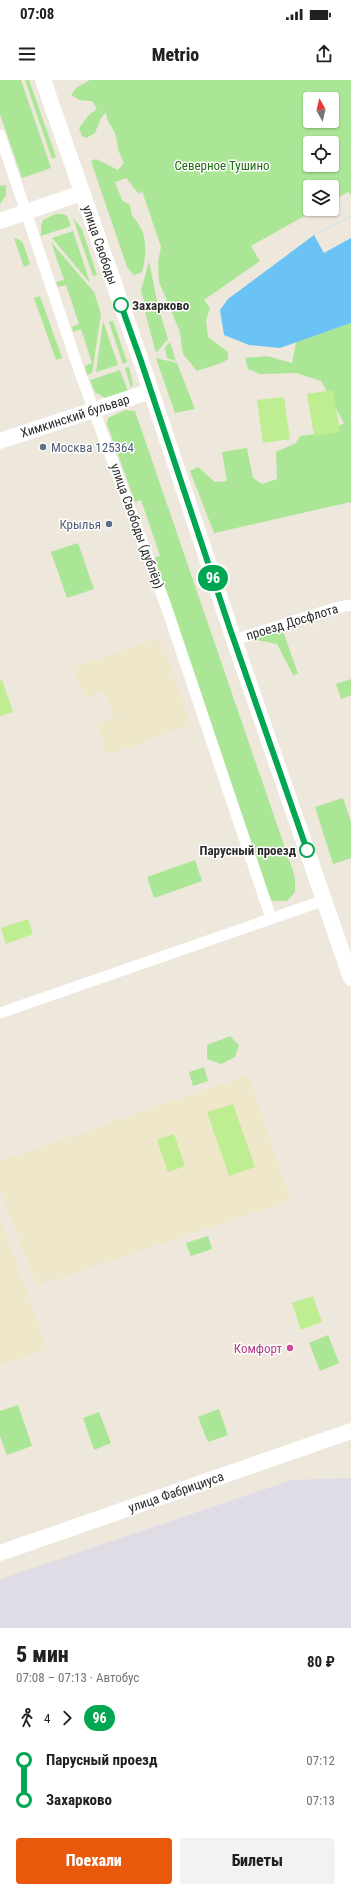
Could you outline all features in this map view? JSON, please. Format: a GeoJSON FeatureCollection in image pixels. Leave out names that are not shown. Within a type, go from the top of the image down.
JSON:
{"type":"FeatureCollection","features":[{"type":"Feature","properties":{"kind":"main road","name":"улица Свободы"},"geometry":{"type":"LineString","coordinates":[[43,80],[151,391],[234,640],[351,978]]}},
{"type":"Feature","properties":{"kind":"main road"},"geometry":{"type":"LineString","coordinates":[[0,221],[26,210],[82,192]]}},
{"type":"Feature","properties":{"kind":"main road","name":"Химкинский бульвар"},"geometry":{"type":"LineString","coordinates":[[0,441],[151,391]]}},
{"type":"Feature","properties":{"kind":"main road","name":"улица Фабрициуса"},"geometry":{"type":"LineString","coordinates":[[0,1553],[351,1431]]}},
{"type":"Feature","properties":{"kind":"street","name":"улица Свободы (дублёр)"},"geometry":{"type":"LineString","coordinates":[[0,135],[94,411],[166,606],[271,918]]}},
{"type":"Feature","properties":{"kind":"street","name":"проезд Досфлота"},"geometry":{"type":"LineString","coordinates":[[234,640],[335,608],[351,605]]}},
{"type":"Feature","properties":{"kind":"street"},"geometry":{"type":"LineString","coordinates":[[0,1012],[325,900]]}},
{"type":"Feature","properties":{"kind":"shaded area"},"geometry":{"type":"Polygon","coordinates":[[[160,637],[191,725],[107,755],[96,724],[114,718],[104,691],[84,698],[74,668],[160,637]]]}},
{"type":"Feature","properties":{"kind":"shaded area"},"geometry":{"type":"Polygon","coordinates":[[[248,1075],[291,1200],[37,1286],[0,1190],[0,1161],[248,1075]]]}},
{"type":"Feature","properties":{"kind":"shaded area"},"geometry":{"type":"Polygon","coordinates":[[[0,1217],[47,1349],[0,1366],[0,1217]]]}},
{"type":"Feature","properties":{"kind":"shaded area"},"geometry":{"type":"Polygon","coordinates":[[[351,1478],[351,1628],[0,1628],[0,1579],[292,1480],[351,1478]]]}},
{"type":"Feature","properties":{"kind":"green space"},"geometry":{"type":"Polygon","coordinates":[[[0,80],[21,80],[51,168],[22,178],[0,114],[0,80]]]}},
{"type":"Feature","properties":{"kind":"green space"},"geometry":{"type":"Polygon","coordinates":[[[25,80],[29,80],[56,157],[52,159],[25,80]]]}},
{"type":"Feature","properties":{"kind":"green space","name":"Северное Тушино"},"geometry":{"type":"Polygon","coordinates":[[[90,80],[351,80],[351,195],[348,192],[339,197],[339,180],[303,180],[303,216],[305,216],[251,246],[260,261],[204,300],[210,308],[206,320],[208,337],[228,352],[228,359],[225,361],[197,371],[183,354],[180,332],[159,282],[158,262],[161,247],[142,191],[139,194],[126,178],[115,182],[122,200],[130,205],[132,215],[142,230],[145,242],[142,272],[134,275],[127,267],[91,161],[96,159],[118,170],[124,163],[119,152],[115,133],[107,119],[106,112],[100,120],[95,133],[86,138],[82,136],[79,128],[89,115],[97,109],[92,101],[80,100],[71,95],[76,88],[90,80]]]}},
{"type":"Feature","properties":{"kind":"green space"},"geometry":{"type":"Polygon","coordinates":[[[6,185],[6,195],[0,204],[0,186],[6,185]]]}},
{"type":"Feature","properties":{"kind":"green space"},"geometry":{"type":"Polygon","coordinates":[[[56,214],[63,214],[67,216],[71,226],[41,236],[41,226],[43,220],[56,214]]]}},
{"type":"Feature","properties":{"kind":"green space"},"geometry":{"type":"Polygon","coordinates":[[[73,218],[82,229],[97,275],[93,276],[73,218]]]}},
{"type":"Feature","properties":{"kind":"green space"},"geometry":{"type":"Polygon","coordinates":[[[73,231],[90,283],[52,238],[73,231]]]}},
{"type":"Feature","properties":{"kind":"green space"},"geometry":{"type":"Polygon","coordinates":[[[14,238],[23,243],[30,264],[24,267],[14,238]]]}},
{"type":"Feature","properties":{"kind":"green space"},"geometry":{"type":"Polygon","coordinates":[[[51,242],[94,292],[101,314],[92,373],[87,375],[85,366],[92,363],[81,329],[73,332],[72,327],[79,324],[66,285],[58,287],[56,282],[64,280],[51,242]]]}},
{"type":"Feature","properties":{"kind":"green space"},"geometry":{"type":"Polygon","coordinates":[[[149,261],[158,306],[168,339],[156,353],[141,291],[149,261]]]}},
{"type":"Feature","properties":{"kind":"green space"},"geometry":{"type":"Polygon","coordinates":[[[40,296],[62,358],[56,360],[34,298],[40,296]]]}},
{"type":"Feature","properties":{"kind":"green space"},"geometry":{"type":"Polygon","coordinates":[[[103,321],[118,365],[96,372],[103,321]]]}},
{"type":"Feature","properties":{"kind":"green space"},"geometry":{"type":"Polygon","coordinates":[[[113,321],[127,362],[123,364],[109,322],[113,321]]]}},
{"type":"Feature","properties":{"kind":"green space"},"geometry":{"type":"Polygon","coordinates":[[[351,323],[351,502],[214,533],[190,471],[198,467],[215,482],[227,481],[222,452],[247,448],[253,478],[262,484],[277,479],[276,452],[296,443],[300,436],[327,433],[344,423],[321,381],[296,373],[260,374],[248,369],[245,358],[267,356],[292,363],[296,342],[351,323]]]}},
{"type":"Feature","properties":{"kind":"green space"},"geometry":{"type":"Polygon","coordinates":[[[170,342],[176,361],[167,358],[165,347],[170,342]]]}},
{"type":"Feature","properties":{"kind":"green space"},"geometry":{"type":"Polygon","coordinates":[[[156,358],[177,363],[195,409],[175,413],[156,358]]]}},
{"type":"Feature","properties":{"kind":"green space"},"geometry":{"type":"Polygon","coordinates":[[[129,367],[133,384],[131,388],[125,368],[129,367]]]}},
{"type":"Feature","properties":{"kind":"green space"},"geometry":{"type":"Polygon","coordinates":[[[120,370],[128,391],[105,398],[95,392],[90,380],[120,370]]]}},
{"type":"Feature","properties":{"kind":"green space"},"geometry":{"type":"Polygon","coordinates":[[[333,390],[340,432],[314,436],[307,394],[333,390]]]}},
{"type":"Feature","properties":{"kind":"green space"},"geometry":{"type":"Polygon","coordinates":[[[284,397],[290,439],[263,443],[257,400],[284,397]]]}},
{"type":"Feature","properties":{"kind":"green space"},"geometry":{"type":"Polygon","coordinates":[[[125,410],[135,411],[295,877],[295,892],[287,901],[272,901],[270,898],[154,558],[160,556],[141,500],[135,502],[107,424],[108,418],[125,410]]]}},
{"type":"Feature","properties":{"kind":"green space"},"geometry":{"type":"Polygon","coordinates":[[[78,543],[94,589],[67,598],[51,552],[78,543]]]}},
{"type":"Feature","properties":{"kind":"green space"},"geometry":{"type":"Polygon","coordinates":[[[282,628],[298,674],[293,675],[277,644],[256,640],[256,638],[282,628]]]}},
{"type":"Feature","properties":{"kind":"green space"},"geometry":{"type":"Polygon","coordinates":[[[351,679],[351,695],[341,699],[336,684],[351,679]]]}},
{"type":"Feature","properties":{"kind":"green space"},"geometry":{"type":"Polygon","coordinates":[[[2,680],[13,712],[0,716],[0,681],[2,680]]]}},
{"type":"Feature","properties":{"kind":"green space"},"geometry":{"type":"Polygon","coordinates":[[[343,798],[351,822],[351,858],[333,864],[315,807],[343,798]]]}},
{"type":"Feature","properties":{"kind":"green space"},"geometry":{"type":"Polygon","coordinates":[[[195,860],[202,881],[154,898],[147,877],[195,860]]]}},
{"type":"Feature","properties":{"kind":"green space"},"geometry":{"type":"Polygon","coordinates":[[[28,919],[33,934],[6,944],[1,928],[28,919]]]}},
{"type":"Feature","properties":{"kind":"green space"},"geometry":{"type":"Polygon","coordinates":[[[230,1036],[239,1045],[235,1057],[221,1064],[207,1059],[207,1045],[230,1036]]]}},
{"type":"Feature","properties":{"kind":"green space"},"geometry":{"type":"Polygon","coordinates":[[[204,1067],[208,1081],[193,1086],[189,1072],[204,1067]]]}},
{"type":"Feature","properties":{"kind":"green space"},"geometry":{"type":"Polygon","coordinates":[[[233,1104],[255,1167],[229,1176],[207,1112],[233,1104]]]}},
{"type":"Feature","properties":{"kind":"green space"},"geometry":{"type":"Polygon","coordinates":[[[174,1134],[185,1166],[168,1172],[157,1140],[174,1134]]]}},
{"type":"Feature","properties":{"kind":"green space"},"geometry":{"type":"Polygon","coordinates":[[[208,1236],[212,1249],[191,1256],[186,1243],[208,1236]]]}},
{"type":"Feature","properties":{"kind":"green space"},"geometry":{"type":"Polygon","coordinates":[[[313,1296],[322,1322],[301,1330],[292,1303],[313,1296]]]}},
{"type":"Feature","properties":{"kind":"green space"},"geometry":{"type":"Polygon","coordinates":[[[328,1335],[339,1363],[320,1371],[309,1343],[328,1335]]]}},
{"type":"Feature","properties":{"kind":"green space"},"geometry":{"type":"Polygon","coordinates":[[[18,1405],[32,1446],[7,1455],[0,1436],[0,1411],[18,1405]]]}},
{"type":"Feature","properties":{"kind":"green space"},"geometry":{"type":"Polygon","coordinates":[[[219,1409],[228,1435],[208,1442],[198,1417],[219,1409]]]}},
{"type":"Feature","properties":{"kind":"green space"},"geometry":{"type":"Polygon","coordinates":[[[99,1412],[111,1443],[94,1450],[83,1418],[99,1412]]]}},
{"type":"Feature","properties":{"kind":"water"},"geometry":{"type":"Polygon","coordinates":[[[351,216],[351,323],[280,348],[249,345],[224,335],[220,310],[228,299],[314,235],[351,216]]]}},
{"type":"Feature","properties":{"kind":"pier"},"geometry":{"type":"Polygon","coordinates":[[[351,216],[351,238],[324,253],[314,235],[351,216]]]}},
{"type":"Feature","properties":{"kind":"bus line","name":"96"},"geometry":{"type":"LineString","coordinates":[[121,305],[229,626],[307,850]]}},
{"type":"Feature","properties":{"kind":"place","name":"Захарково"},"geometry":{"type":"Point","coordinates":[121,305]}},
{"type":"Feature","properties":{"kind":"place","name":"Москва 125364"},"geometry":{"type":"Point","coordinates":[43,447]}},
{"type":"Feature","properties":{"kind":"place","name":"Крылья"},"geometry":{"type":"Point","coordinates":[109,524]}},
{"type":"Feature","properties":{"kind":"place","name":"Парусный проезд"},"geometry":{"type":"Point","coordinates":[307,850]}},
{"type":"Feature","properties":{"kind":"place","name":"Комфорт"},"geometry":{"type":"Point","coordinates":[290,1348]}}]}
